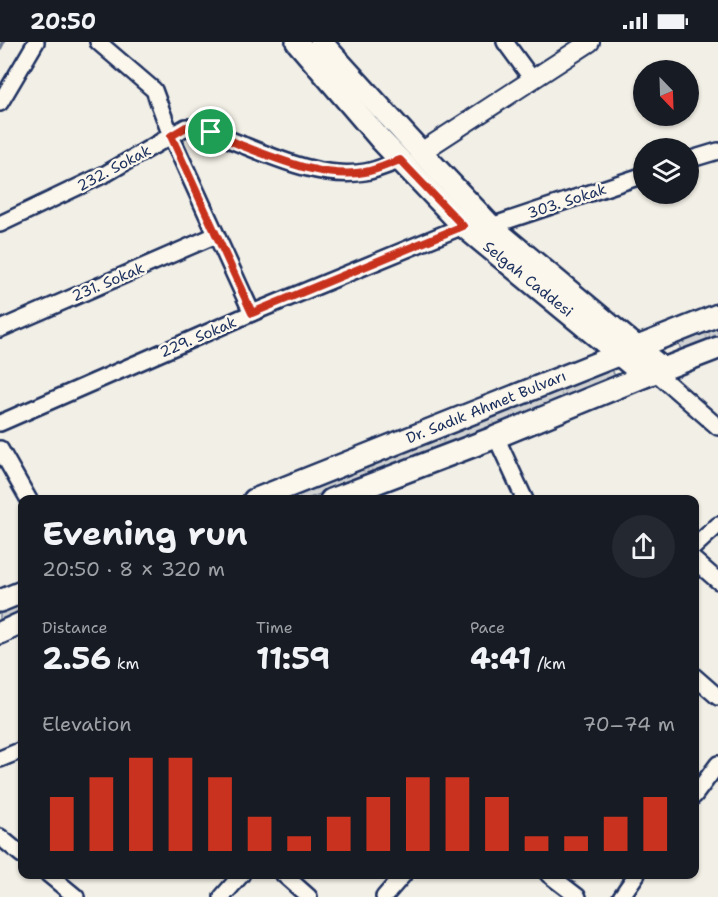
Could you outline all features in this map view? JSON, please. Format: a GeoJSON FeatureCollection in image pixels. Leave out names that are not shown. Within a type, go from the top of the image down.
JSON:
{"type":"FeatureCollection","features":[{"type":"Feature","properties":{"kind":"main road","name":"Selgah Caddesi"},"geometry":{"type":"LineString","coordinates":[[297,42],[400,160],[463,226],[654,372]]}},
{"type":"Feature","properties":{"kind":"main road","name":"Selgah Caddesi"},"geometry":{"type":"LineString","coordinates":[[321,42],[491,226],[628,351]]}},
{"type":"Feature","properties":{"kind":"main road","name":"Dr. Sadık Ahmet Bulvarı"},"geometry":{"type":"LineString","coordinates":[[267,495],[718,315]]}},
{"type":"Feature","properties":{"kind":"main road","name":"Dr. Sadık Ahmet Bulvarı"},"geometry":{"type":"LineString","coordinates":[[344,495],[718,348]]}},
{"type":"Feature","properties":{"kind":"main road"},"geometry":{"type":"LineString","coordinates":[[0,601],[18,594]]}},
{"type":"Feature","properties":{"kind":"main road"},"geometry":{"type":"LineString","coordinates":[[0,633],[18,625]]}},
{"type":"Feature","properties":{"kind":"street"},"geometry":{"type":"LineString","coordinates":[[0,103],[36,42]]}},
{"type":"Feature","properties":{"kind":"street"},"geometry":{"type":"LineString","coordinates":[[98,42],[154,90],[171,136],[252,313]]}},
{"type":"Feature","properties":{"kind":"street"},"geometry":{"type":"LineString","coordinates":[[505,42],[532,79]]}},
{"type":"Feature","properties":{"kind":"street"},"geometry":{"type":"LineString","coordinates":[[422,152],[590,42]]}},
{"type":"Feature","properties":{"kind":"street","name":"232. Sokak"},"geometry":{"type":"LineString","coordinates":[[0,224],[107,173],[186,127],[211,132],[292,164],[328,171],[366,172],[400,160]]}},
{"type":"Feature","properties":{"kind":"street"},"geometry":{"type":"LineString","coordinates":[[699,156],[718,150]]}},
{"type":"Feature","properties":{"kind":"street","name":"303. Sokak"},"geometry":{"type":"LineString","coordinates":[[491,226],[633,179]]}},
{"type":"Feature","properties":{"kind":"street","name":"229. Sokak"},"geometry":{"type":"LineString","coordinates":[[0,423],[252,313],[463,226]]}},
{"type":"Feature","properties":{"kind":"street","name":"231. Sokak"},"geometry":{"type":"LineString","coordinates":[[0,328],[216,235]]}},
{"type":"Feature","properties":{"kind":"street"},"geometry":{"type":"LineString","coordinates":[[654,372],[718,427]]}},
{"type":"Feature","properties":{"kind":"street"},"geometry":{"type":"LineString","coordinates":[[496,437],[523,495]]}},
{"type":"Feature","properties":{"kind":"street"},"geometry":{"type":"LineString","coordinates":[[0,449],[26,495]]}},
{"type":"Feature","properties":{"kind":"street"},"geometry":{"type":"LineString","coordinates":[[699,542],[718,525]]}},
{"type":"Feature","properties":{"kind":"street"},"geometry":{"type":"LineString","coordinates":[[699,564],[718,581]]}},
{"type":"Feature","properties":{"kind":"street"},"geometry":{"type":"LineString","coordinates":[[699,680],[718,697]]}},
{"type":"Feature","properties":{"kind":"street"},"geometry":{"type":"LineString","coordinates":[[0,759],[18,752]]}},
{"type":"Feature","properties":{"kind":"street"},"geometry":{"type":"LineString","coordinates":[[699,789],[718,764]]}},
{"type":"Feature","properties":{"kind":"street"},"geometry":{"type":"LineString","coordinates":[[0,837],[18,852]]}},
{"type":"Feature","properties":{"kind":"street"},"geometry":{"type":"LineString","coordinates":[[54,879],[76,897]]}},
{"type":"Feature","properties":{"kind":"street"},"geometry":{"type":"LineString","coordinates":[[222,897],[238,879]]}},
{"type":"Feature","properties":{"kind":"street"},"geometry":{"type":"LineString","coordinates":[[289,879],[309,897]]}},
{"type":"Feature","properties":{"kind":"street"},"geometry":{"type":"LineString","coordinates":[[384,897],[400,879]]}},
{"type":"Feature","properties":{"kind":"street"},"geometry":{"type":"LineString","coordinates":[[555,879],[578,897]]}},
{"type":"Feature","properties":{"kind":"street"},"geometry":{"type":"LineString","coordinates":[[621,897],[634,879]]}},
{"type":"Feature","properties":{"kind":"green space"},"geometry":{"type":"Polygon","coordinates":[[[718,328],[718,338],[681,352],[679,343],[718,328]]]}},
{"type":"Feature","properties":{"kind":"green space"},"geometry":{"type":"Polygon","coordinates":[[[612,369],[618,384],[318,495],[295,495],[612,369]]]}},
{"type":"Feature","properties":{"kind":"green space"},"geometry":{"type":"Polygon","coordinates":[[[18,605],[18,616],[0,623],[0,612],[18,605]]]}},
{"type":"Feature","properties":{"kind":"waterway"},"geometry":{"type":"LineString","coordinates":[[0,48],[3,42]]}},
{"type":"Feature","properties":{"kind":"route"},"geometry":{"type":"LineString","coordinates":[[186,127],[211,132],[292,164],[328,171],[366,172],[400,160],[463,226],[252,313],[171,136],[186,127]]}}]}
